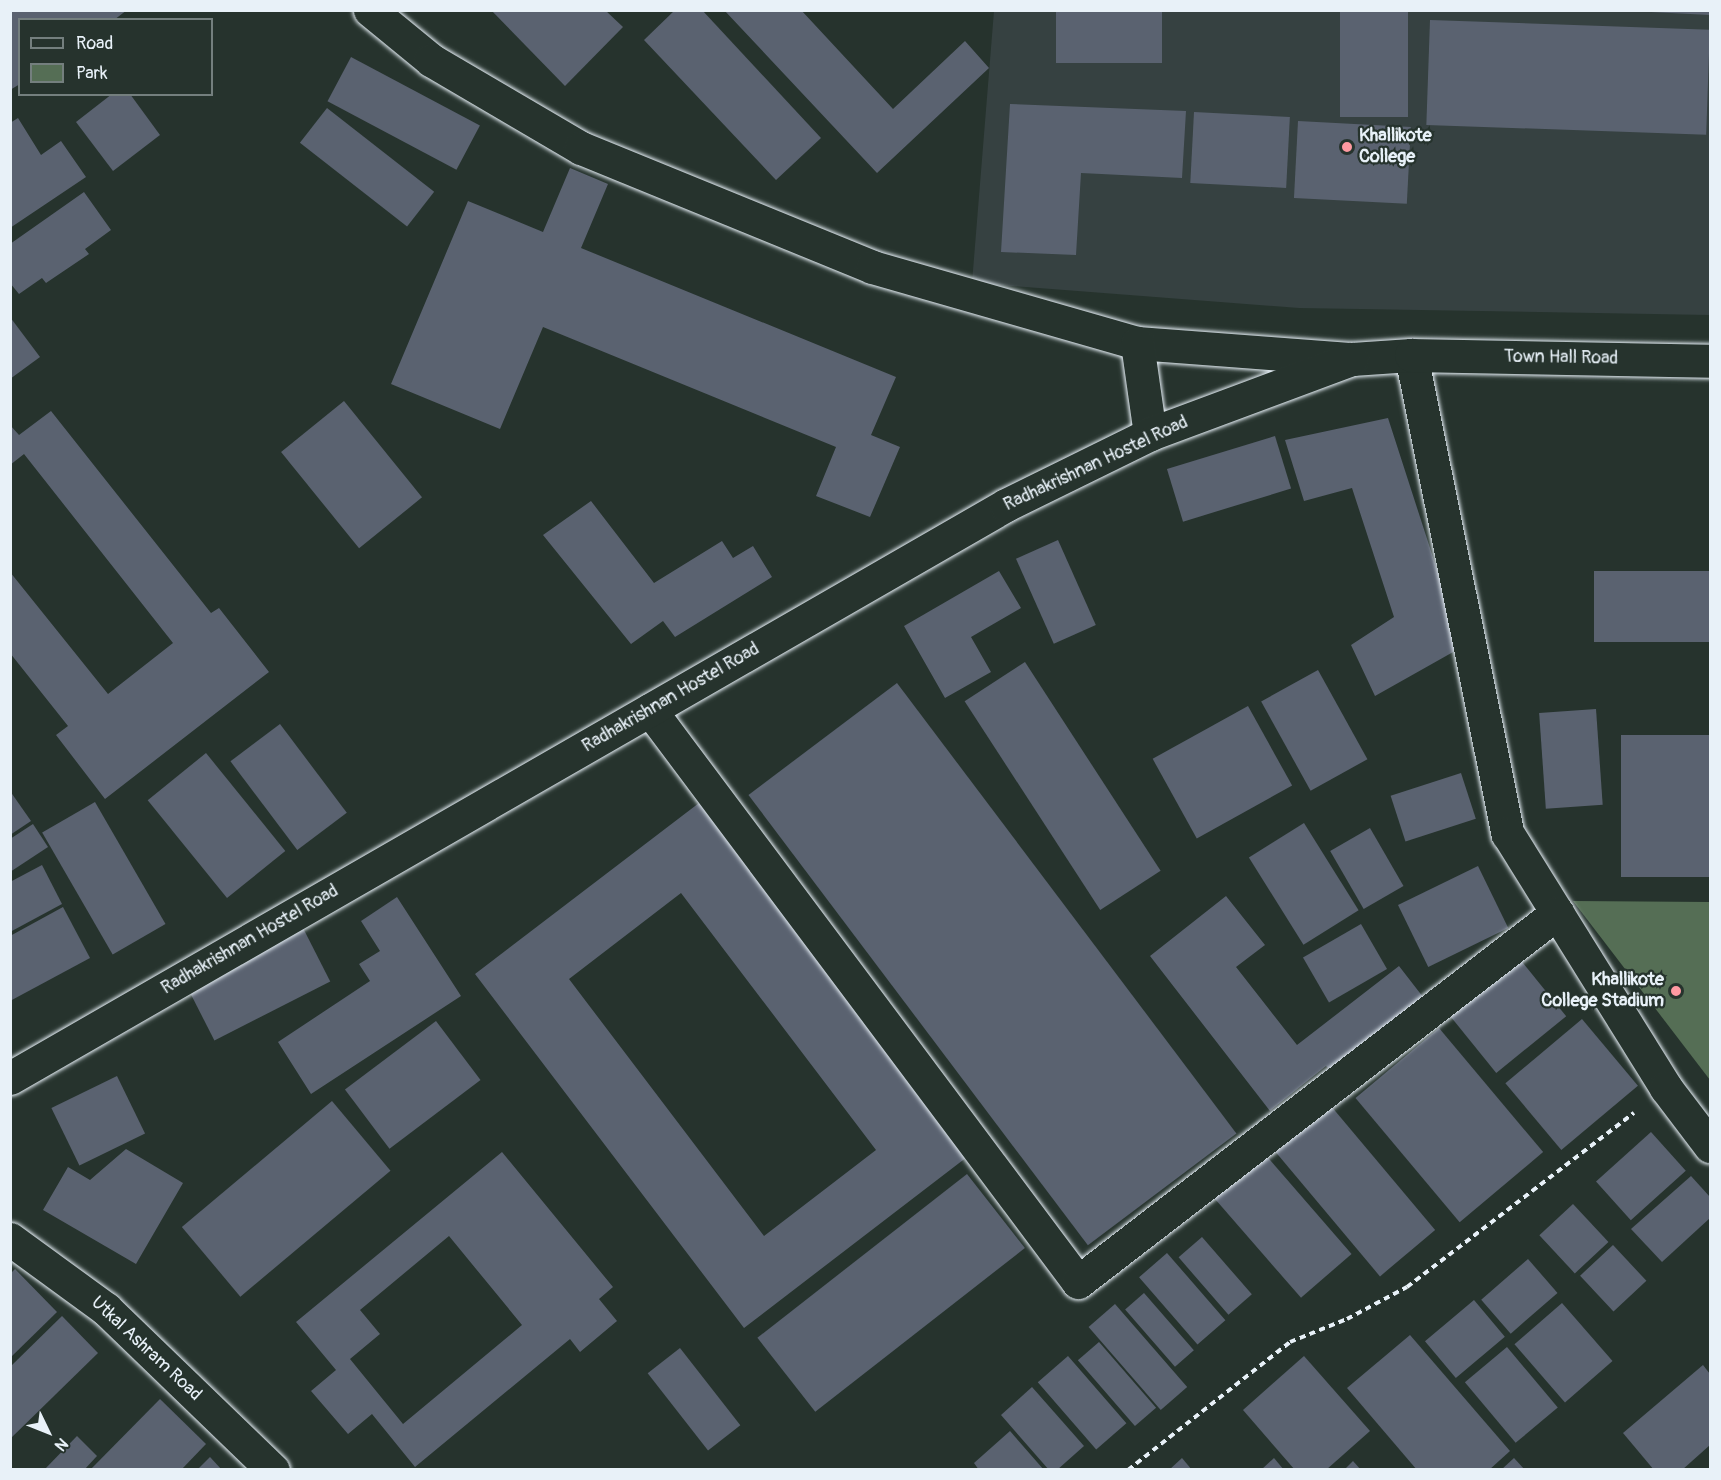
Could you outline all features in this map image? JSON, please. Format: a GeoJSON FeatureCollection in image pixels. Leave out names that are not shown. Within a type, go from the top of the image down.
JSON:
{"type":"FeatureCollection","features":[{"type":"Feature","properties":{"kind":"main road"},"geometry":{"type":"LineString","coordinates":[[370,10],[430,60],[581,148],[872,267],[1137,343],[1352,359]]}},
{"type":"Feature","properties":{"kind":"main road"},"geometry":{"type":"LineString","coordinates":[[1137,343],[1150,434]]}},
{"type":"Feature","properties":{"kind":"main road"},"geometry":{"type":"LineString","coordinates":[[1411,355],[1508,834],[1666,1088],[1710,1146]]}},
{"type":"Feature","properties":{"kind":"main road","name":"Town Hall Road"},"geometry":{"type":"LineString","coordinates":[[1352,359],[1411,355],[1710,361]]}},
{"type":"Feature","properties":{"kind":"main road","name":"Radhakrishnan Hostel Road"},"geometry":{"type":"LineString","coordinates":[[10,1078],[1006,505],[1150,434],[1352,359]]}},
{"type":"Feature","properties":{"kind":"main road"},"geometry":{"type":"LineString","coordinates":[[650,710],[1078,1282],[1557,913]]}},
{"type":"Feature","properties":{"kind":"main road","name":"Utkal Ashram Road"},"geometry":{"type":"LineString","coordinates":[[10,1239],[106,1309],[273,1470]]}},
{"type":"Feature","properties":{"kind":"path"},"geometry":{"type":"LineString","coordinates":[[1128,1470],[1290,1342],[1347,1319],[1407,1287],[1666,1088]]}},
{"type":"Feature","properties":{"kind":"shaded area","name":"Khallikote College"},"geometry":{"type":"Polygon","coordinates":[[[994,11],[1710,11],[1710,315],[1299,308],[972,283],[994,11]]]}},
{"type":"Feature","properties":{"kind":"green space","name":"Khallikote College Stadium"},"geometry":{"type":"Polygon","coordinates":[[[1573,901],[1710,902],[1710,1080],[1573,901]]]}},
{"type":"Feature","properties":{"kind":"building"},"geometry":{"type":"Polygon","coordinates":[[[10,10],[127,10],[117,18],[18,18],[18,85],[10,90],[10,10]]]}},
{"type":"Feature","properties":{"kind":"building"},"geometry":{"type":"Polygon","coordinates":[[[491,10],[605,10],[623,27],[565,86],[491,10]]]}},
{"type":"Feature","properties":{"kind":"building"},"geometry":{"type":"Polygon","coordinates":[[[675,10],[702,10],[821,138],[776,180],[644,40],[675,10]]]}},
{"type":"Feature","properties":{"kind":"building"},"geometry":{"type":"Polygon","coordinates":[[[724,10],[801,10],[893,109],[965,41],[989,68],[877,173],[724,10]]]}},
{"type":"Feature","properties":{"kind":"building"},"geometry":{"type":"Polygon","coordinates":[[[1056,10],[1162,10],[1162,63],[1056,63],[1056,10]]]}},
{"type":"Feature","properties":{"kind":"building"},"geometry":{"type":"Polygon","coordinates":[[[1340,10],[1408,10],[1408,117],[1340,117],[1340,10]]]}},
{"type":"Feature","properties":{"kind":"building"},"geometry":{"type":"Polygon","coordinates":[[[1652,10],[1710,10],[1710,15],[1651,12],[1652,10]]]}},
{"type":"Feature","properties":{"kind":"building"},"geometry":{"type":"Polygon","coordinates":[[[1430,20],[1710,30],[1706,135],[1426,125],[1430,20]]]}},
{"type":"Feature","properties":{"kind":"building"},"geometry":{"type":"Polygon","coordinates":[[[351,57],[480,126],[456,170],[328,101],[351,57]]]}},
{"type":"Feature","properties":{"kind":"building"},"geometry":{"type":"Polygon","coordinates":[[[109,96],[131,96],[160,135],[113,171],[76,122],[109,96]]]}},
{"type":"Feature","properties":{"kind":"building"},"geometry":{"type":"Polygon","coordinates":[[[1010,104],[1186,111],[1182,178],[1081,173],[1076,255],[1001,252],[1010,104]]]}},
{"type":"Feature","properties":{"kind":"building"},"geometry":{"type":"Polygon","coordinates":[[[327,108],[434,192],[407,226],[300,143],[327,108]]]}},
{"type":"Feature","properties":{"kind":"building"},"geometry":{"type":"Polygon","coordinates":[[[1194,112],[1290,117],[1286,188],[1190,183],[1194,112]]]}},
{"type":"Feature","properties":{"kind":"building"},"geometry":{"type":"Polygon","coordinates":[[[18,118],[41,155],[61,141],[86,177],[10,228],[10,123],[18,118]]]}},
{"type":"Feature","properties":{"kind":"building"},"geometry":{"type":"Polygon","coordinates":[[[1298,121],[1411,127],[1407,204],[1294,198],[1298,121]]]}},
{"type":"Feature","properties":{"kind":"building"},"geometry":{"type":"Polygon","coordinates":[[[570,168],[608,184],[581,248],[896,377],[871,435],[900,447],[870,517],[816,496],[836,447],[543,327],[500,429],[391,384],[468,201],[543,232],[570,168]]]}},
{"type":"Feature","properties":{"kind":"building"},"geometry":{"type":"Polygon","coordinates":[[[84,192],[111,230],[85,249],[89,254],[46,283],[42,278],[19,294],[10,283],[10,244],[84,192]]]}},
{"type":"Feature","properties":{"kind":"building"},"geometry":{"type":"Polygon","coordinates":[[[10,317],[40,357],[10,379],[10,317]]]}},
{"type":"Feature","properties":{"kind":"building"},"geometry":{"type":"Polygon","coordinates":[[[344,401],[422,497],[359,548],[281,452],[344,401]]]}},
{"type":"Feature","properties":{"kind":"building"},"geometry":{"type":"Polygon","coordinates":[[[51,411],[211,613],[219,608],[269,672],[105,799],[56,735],[68,726],[10,653],[10,572],[108,694],[173,643],[24,454],[10,465],[10,425],[19,435],[51,411]]]}},
{"type":"Feature","properties":{"kind":"building"},"geometry":{"type":"Polygon","coordinates":[[[1388,418],[1462,647],[1375,696],[1351,645],[1394,617],[1352,488],[1304,501],[1285,440],[1388,418]]]}},
{"type":"Feature","properties":{"kind":"building"},"geometry":{"type":"Polygon","coordinates":[[[1275,436],[1291,489],[1183,522],[1167,469],[1275,436]]]}},
{"type":"Feature","properties":{"kind":"building"},"geometry":{"type":"Polygon","coordinates":[[[591,501],[654,583],[722,541],[733,558],[753,546],[772,577],[675,637],[663,621],[631,644],[543,535],[591,501]]]}},
{"type":"Feature","properties":{"kind":"building"},"geometry":{"type":"Polygon","coordinates":[[[1058,540],[1096,625],[1054,644],[1016,559],[1058,540]]]}},
{"type":"Feature","properties":{"kind":"building"},"geometry":{"type":"Polygon","coordinates":[[[999,571],[1021,608],[971,637],[991,672],[945,698],[904,626],[999,571]]]}},
{"type":"Feature","properties":{"kind":"building"},"geometry":{"type":"Polygon","coordinates":[[[1594,571],[1710,571],[1710,642],[1594,642],[1594,571]]]}},
{"type":"Feature","properties":{"kind":"building"},"geometry":{"type":"Polygon","coordinates":[[[1025,662],[1161,871],[1100,910],[965,701],[1025,662]]]}},
{"type":"Feature","properties":{"kind":"building"},"geometry":{"type":"Polygon","coordinates":[[[1318,670],[1367,759],[1311,791],[1261,702],[1318,670]]]}},
{"type":"Feature","properties":{"kind":"building"},"geometry":{"type":"Polygon","coordinates":[[[897,683],[1236,1133],[1088,1245],[748,795],[897,683]]]}},
{"type":"Feature","properties":{"kind":"building"},"geometry":{"type":"Polygon","coordinates":[[[1248,706],[1292,786],[1197,838],[1153,759],[1248,706]]]}},
{"type":"Feature","properties":{"kind":"building"},"geometry":{"type":"Polygon","coordinates":[[[1596,709],[1603,805],[1546,809],[1539,713],[1596,709]]]}},
{"type":"Feature","properties":{"kind":"building"},"geometry":{"type":"Polygon","coordinates":[[[280,724],[347,813],[297,850],[230,761],[280,724]]]}},
{"type":"Feature","properties":{"kind":"building"},"geometry":{"type":"Polygon","coordinates":[[[1621,735],[1710,735],[1710,877],[1621,877],[1621,735]]]}},
{"type":"Feature","properties":{"kind":"building"},"geometry":{"type":"Polygon","coordinates":[[[206,753],[285,851],[227,898],[148,800],[206,753]]]}},
{"type":"Feature","properties":{"kind":"building"},"geometry":{"type":"Polygon","coordinates":[[[1461,773],[1476,819],[1405,842],[1391,796],[1461,773]]]}},
{"type":"Feature","properties":{"kind":"building"},"geometry":{"type":"Polygon","coordinates":[[[10,791],[31,821],[10,835],[10,791]]]}},
{"type":"Feature","properties":{"kind":"building"},"geometry":{"type":"Polygon","coordinates":[[[95,802],[166,924],[113,955],[42,832],[95,802]]]}},
{"type":"Feature","properties":{"kind":"building"},"geometry":{"type":"Polygon","coordinates":[[[699,803],[967,1157],[744,1328],[475,974],[699,803]],[[681,893],[569,979],[764,1236],[876,1150],[681,893]]]}},
{"type":"Feature","properties":{"kind":"building"},"geometry":{"type":"Polygon","coordinates":[[[1304,823],[1359,910],[1303,945],[1249,857],[1304,823]]]}},
{"type":"Feature","properties":{"kind":"building"},"geometry":{"type":"Polygon","coordinates":[[[33,824],[48,847],[10,872],[10,839],[33,824]]]}},
{"type":"Feature","properties":{"kind":"building"},"geometry":{"type":"Polygon","coordinates":[[[1370,828],[1404,886],[1364,909],[1330,851],[1370,828]]]}},
{"type":"Feature","properties":{"kind":"building"},"geometry":{"type":"Polygon","coordinates":[[[42,865],[62,904],[10,932],[10,882],[42,865]]]}},
{"type":"Feature","properties":{"kind":"building"},"geometry":{"type":"Polygon","coordinates":[[[1478,866],[1508,928],[1428,967],[1398,905],[1478,866]]]}},
{"type":"Feature","properties":{"kind":"building"},"geometry":{"type":"Polygon","coordinates":[[[1226,896],[1265,945],[1236,967],[1297,1045],[1399,966],[1423,997],[1330,1070],[1326,1066],[1270,1111],[1150,956],[1226,896]]]}},
{"type":"Feature","properties":{"kind":"building"},"geometry":{"type":"Polygon","coordinates":[[[397,897],[461,996],[311,1094],[278,1042],[370,981],[359,964],[380,951],[361,921],[397,897]]]}},
{"type":"Feature","properties":{"kind":"building"},"geometry":{"type":"Polygon","coordinates":[[[63,907],[90,958],[10,1001],[10,936],[63,907]]]}},
{"type":"Feature","properties":{"kind":"building"},"geometry":{"type":"Polygon","coordinates":[[[1361,924],[1387,969],[1329,1003],[1303,957],[1361,924]]]}},
{"type":"Feature","properties":{"kind":"building"},"geometry":{"type":"Polygon","coordinates":[[[303,928],[330,981],[214,1040],[187,987],[303,928]]]}},
{"type":"Feature","properties":{"kind":"building"},"geometry":{"type":"Polygon","coordinates":[[[1519,958],[1566,1016],[1496,1073],[1449,1015],[1519,958]]]}},
{"type":"Feature","properties":{"kind":"building"},"geometry":{"type":"Polygon","coordinates":[[[1582,1019],[1638,1086],[1561,1150],[1505,1083],[1582,1019]]]}},
{"type":"Feature","properties":{"kind":"building"},"geometry":{"type":"Polygon","coordinates":[[[436,1021],[481,1080],[389,1149],[345,1090],[436,1021]]]}},
{"type":"Feature","properties":{"kind":"building"},"geometry":{"type":"Polygon","coordinates":[[[1439,1028],[1543,1152],[1460,1222],[1356,1098],[1439,1028]]]}},
{"type":"Feature","properties":{"kind":"building"},"geometry":{"type":"Polygon","coordinates":[[[117,1076],[145,1134],[79,1166],[51,1108],[117,1076]]]}},
{"type":"Feature","properties":{"kind":"building"},"geometry":{"type":"Polygon","coordinates":[[[332,1101],[390,1171],[240,1297],[182,1227],[332,1101]]]}},
{"type":"Feature","properties":{"kind":"building"},"geometry":{"type":"Polygon","coordinates":[[[1331,1106],[1435,1230],[1380,1276],[1276,1152],[1331,1106]]]}},
{"type":"Feature","properties":{"kind":"building"},"geometry":{"type":"Polygon","coordinates":[[[1651,1132],[1686,1171],[1631,1220],[1596,1182],[1651,1132]]]}},
{"type":"Feature","properties":{"kind":"building"},"geometry":{"type":"Polygon","coordinates":[[[126,1149],[183,1183],[136,1264],[43,1210],[68,1167],[90,1180],[126,1149]]]}},
{"type":"Feature","properties":{"kind":"building"},"geometry":{"type":"Polygon","coordinates":[[[502,1152],[613,1287],[599,1299],[617,1321],[580,1352],[570,1339],[415,1467],[372,1414],[348,1434],[311,1391],[336,1370],[296,1322],[502,1152]],[[449,1236],[360,1310],[380,1334],[350,1359],[403,1424],[522,1325],[449,1236]]]}},
{"type":"Feature","properties":{"kind":"building"},"geometry":{"type":"Polygon","coordinates":[[[1263,1152],[1352,1254],[1301,1298],[1212,1196],[1263,1152]]]}},
{"type":"Feature","properties":{"kind":"building"},"geometry":{"type":"Polygon","coordinates":[[[967,1174],[1025,1248],[815,1412],[757,1338],[967,1174]]]}},
{"type":"Feature","properties":{"kind":"building"},"geometry":{"type":"Polygon","coordinates":[[[1691,1176],[1710,1197],[1710,1218],[1662,1262],[1631,1229],[1691,1176]]]}},
{"type":"Feature","properties":{"kind":"building"},"geometry":{"type":"Polygon","coordinates":[[[1573,1204],[1608,1242],[1575,1273],[1539,1235],[1573,1204]]]}},
{"type":"Feature","properties":{"kind":"building"},"geometry":{"type":"Polygon","coordinates":[[[1202,1237],[1252,1294],[1228,1315],[1179,1257],[1202,1237]]]}},
{"type":"Feature","properties":{"kind":"building"},"geometry":{"type":"Polygon","coordinates":[[[1613,1245],[1646,1281],[1614,1312],[1580,1276],[1613,1245]]]}},
{"type":"Feature","properties":{"kind":"building"},"geometry":{"type":"Polygon","coordinates":[[[1167,1253],[1225,1320],[1197,1344],[1139,1277],[1167,1253]]]}},
{"type":"Feature","properties":{"kind":"building"},"geometry":{"type":"Polygon","coordinates":[[[1528,1259],[1558,1293],[1511,1334],[1481,1300],[1528,1259]]]}},
{"type":"Feature","properties":{"kind":"building"},"geometry":{"type":"Polygon","coordinates":[[[15,1269],[57,1312],[10,1358],[10,1274],[15,1269]]]}},
{"type":"Feature","properties":{"kind":"building"},"geometry":{"type":"Polygon","coordinates":[[[1144,1293],[1194,1350],[1175,1367],[1125,1309],[1144,1293]]]}},
{"type":"Feature","properties":{"kind":"building"},"geometry":{"type":"Polygon","coordinates":[[[1474,1300],[1505,1337],[1456,1378],[1425,1341],[1474,1300]]]}},
{"type":"Feature","properties":{"kind":"building"},"geometry":{"type":"Polygon","coordinates":[[[1562,1303],[1613,1361],[1565,1402],[1514,1344],[1562,1303]]]}},
{"type":"Feature","properties":{"kind":"building"},"geometry":{"type":"Polygon","coordinates":[[[1115,1304],[1187,1387],[1161,1410],[1089,1327],[1115,1304]]]}},
{"type":"Feature","properties":{"kind":"building"},"geometry":{"type":"Polygon","coordinates":[[[62,1316],[98,1353],[10,1439],[10,1367],[62,1316]]]}},
{"type":"Feature","properties":{"kind":"building"},"geometry":{"type":"Polygon","coordinates":[[[1410,1335],[1510,1451],[1489,1470],[1417,1470],[1347,1388],[1410,1335]]]}},
{"type":"Feature","properties":{"kind":"building"},"geometry":{"type":"Polygon","coordinates":[[[1099,1342],[1156,1408],[1135,1426],[1078,1360],[1099,1342]]]}},
{"type":"Feature","properties":{"kind":"building"},"geometry":{"type":"Polygon","coordinates":[[[1507,1347],[1558,1408],[1516,1443],[1465,1382],[1507,1347]]]}},
{"type":"Feature","properties":{"kind":"building"},"geometry":{"type":"Polygon","coordinates":[[[680,1348],[740,1425],[708,1450],[648,1373],[680,1348]]]}},
{"type":"Feature","properties":{"kind":"building"},"geometry":{"type":"Polygon","coordinates":[[[1068,1356],[1126,1423],[1096,1449],[1038,1382],[1068,1356]]]}},
{"type":"Feature","properties":{"kind":"building"},"geometry":{"type":"Polygon","coordinates":[[[1304,1356],[1370,1431],[1326,1470],[1295,1470],[1243,1410],[1304,1356]]]}},
{"type":"Feature","properties":{"kind":"building"},"geometry":{"type":"Polygon","coordinates":[[[1703,1365],[1710,1374],[1710,1445],[1682,1470],[1654,1470],[1623,1433],[1703,1365]]]}},
{"type":"Feature","properties":{"kind":"building"},"geometry":{"type":"Polygon","coordinates":[[[1032,1387],[1084,1446],[1057,1470],[1049,1470],[1001,1415],[1032,1387]]]}},
{"type":"Feature","properties":{"kind":"building"},"geometry":{"type":"Polygon","coordinates":[[[160,1399],[206,1444],[181,1470],[90,1470],[160,1399]]]}},
{"type":"Feature","properties":{"kind":"building"},"geometry":{"type":"Polygon","coordinates":[[[1010,1431],[1044,1470],[979,1470],[974,1463],[1010,1431]]]}},
{"type":"Feature","properties":{"kind":"building"},"geometry":{"type":"Polygon","coordinates":[[[77,1436],[97,1456],[84,1470],[44,1470],[77,1436]]]}},
{"type":"Feature","properties":{"kind":"building"},"geometry":{"type":"Polygon","coordinates":[[[210,1457],[222,1470],[197,1470],[210,1457]]]}},
{"type":"Feature","properties":{"kind":"building"},"geometry":{"type":"Polygon","coordinates":[[[1182,1458],[1192,1470],[1169,1470],[1182,1458]]]}},
{"type":"Feature","properties":{"kind":"building"},"geometry":{"type":"Polygon","coordinates":[[[1274,1458],[1284,1470],[1261,1470],[1274,1458]]]}},
{"type":"Feature","properties":{"kind":"building"},"geometry":{"type":"Polygon","coordinates":[[[1514,1458],[1525,1470],[1501,1470],[1514,1458]]]}},
{"type":"Feature","properties":{"kind":"building"},"geometry":{"type":"Polygon","coordinates":[[[1353,1461],[1361,1470],[1344,1470],[1353,1461]]]}},
{"type":"Feature","properties":{"kind":"place","name":"Khallikote College"},"geometry":{"type":"Point","coordinates":[1347,147]}},
{"type":"Feature","properties":{"kind":"place","name":"Khallikote College Stadium"},"geometry":{"type":"Point","coordinates":[1676,991]}}]}
